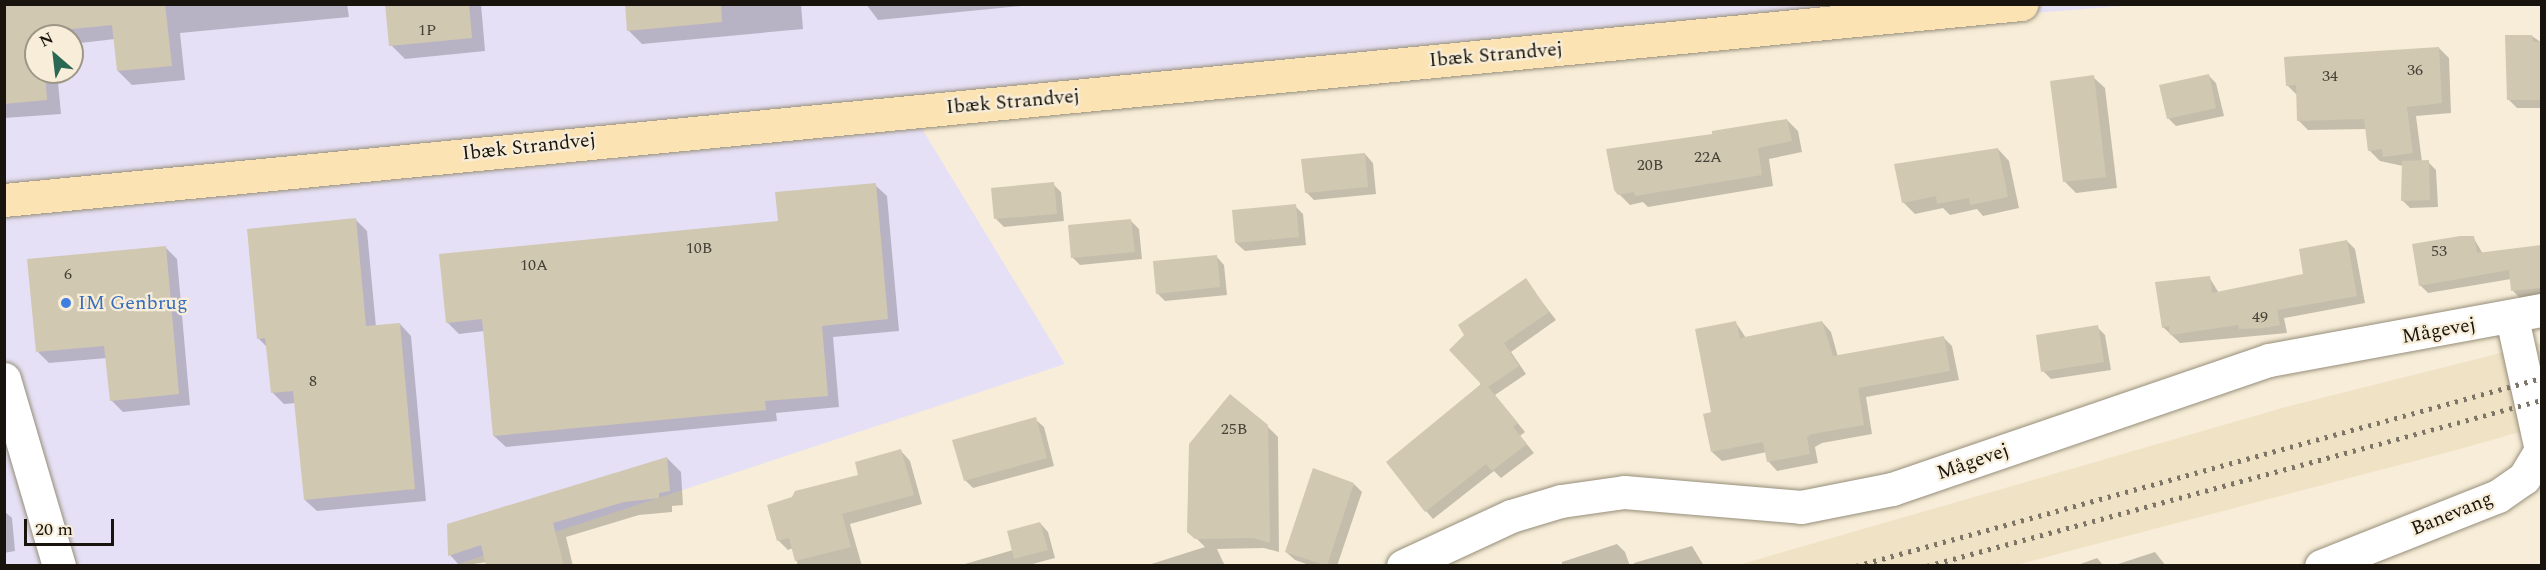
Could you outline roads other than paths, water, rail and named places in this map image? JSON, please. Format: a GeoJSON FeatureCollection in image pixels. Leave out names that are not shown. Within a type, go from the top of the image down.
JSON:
{"type":"FeatureCollection","features":[{"type":"Feature","properties":{"kind":"street","name":"Ibæk Strandvej"},"geometry":{"type":"LineString","coordinates":[[4,200],[2021,4]]}},
{"type":"Feature","properties":{"kind":"street","name":"Banevang"},"geometry":{"type":"LineString","coordinates":[[2329,564],[2498,496],[2524,478],[2541,450],[2527,314]]}},
{"type":"Feature","properties":{"kind":"street","name":"Mågevej"},"geometry":{"type":"LineString","coordinates":[[1403,566],[1511,516],[1561,501],[1624,492],[1801,507],[1892,489],[2269,360],[2527,314]]}},
{"type":"Feature","properties":{"kind":"street"},"geometry":{"type":"LineString","coordinates":[[4,379],[59,566]]}},
{"type":"Feature","properties":{"kind":"railway"},"geometry":{"type":"LineString","coordinates":[[1856,566],[2542,378]]}},
{"type":"Feature","properties":{"kind":"railway"},"geometry":{"type":"LineString","coordinates":[[1927,566],[2542,400]]}},
{"type":"Feature","properties":{"kind":"place","name":"IM Genbrug"},"geometry":{"type":"Point","coordinates":[66,303]}}]}
